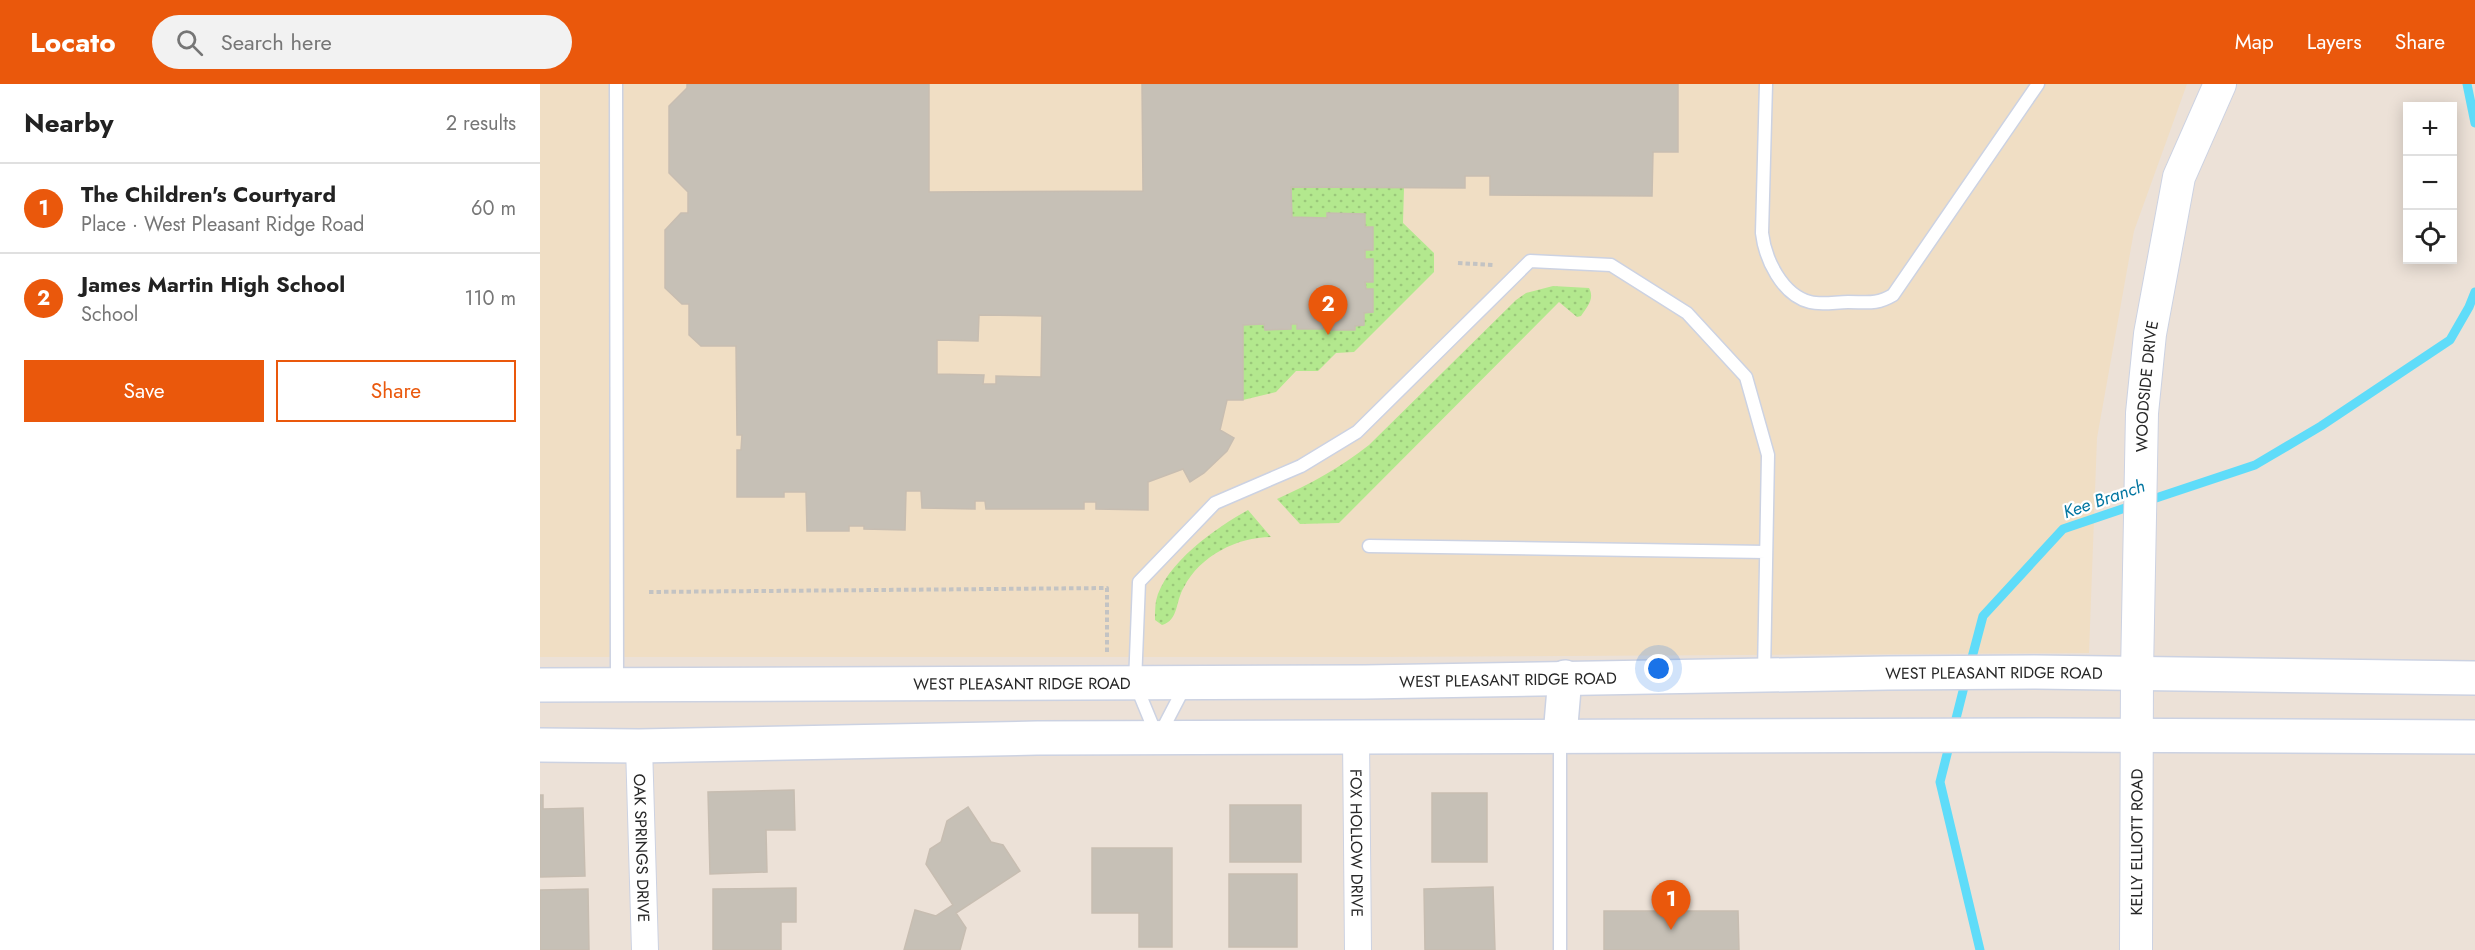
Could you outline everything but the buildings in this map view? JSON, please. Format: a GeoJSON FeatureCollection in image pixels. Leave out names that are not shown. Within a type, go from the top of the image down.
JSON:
{"type":"FeatureCollection","features":[{"type":"Feature","properties":{"kind":"main road","name":"WEST PLEASANT RIDGE ROAD"},"geometry":{"type":"LineString","coordinates":[[540,685],[1365,682],[1764,674],[2035,672],[2475,678]]}},
{"type":"Feature","properties":{"kind":"main road"},"geometry":{"type":"LineString","coordinates":[[1560,736],[1565,677]]}},
{"type":"Feature","properties":{"kind":"main road"},"geometry":{"type":"LineString","coordinates":[[540,745],[639,746],[1037,738],[2026,735],[2475,737]]}},
{"type":"Feature","properties":{"kind":"street","name":"WOODSIDE DRIVE"},"geometry":{"type":"LineString","coordinates":[[2137,735],[2142,413],[2150,334],[2179,177],[2220,84]]}},
{"type":"Feature","properties":{"kind":"street","name":"KELLY ELLIOTT ROAD"},"geometry":{"type":"LineString","coordinates":[[2136,950],[2137,735]]}},
{"type":"Feature","properties":{"kind":"street","name":"FOX HOLLOW DRIVE"},"geometry":{"type":"LineString","coordinates":[[1356,737],[1358,950]]}},
{"type":"Feature","properties":{"kind":"street","name":"OAK SPRINGS DRIVE"},"geometry":{"type":"LineString","coordinates":[[639,746],[645,950]]}},
{"type":"Feature","properties":{"kind":"lane"},"geometry":{"type":"LineString","coordinates":[[616,84],[617,685]]}},
{"type":"Feature","properties":{"kind":"lane"},"geometry":{"type":"LineString","coordinates":[[1766,84],[1762,233],[1764,251],[1772,268],[1796,296],[1811,303],[1881,302],[1893,295],[2038,84]]}},
{"type":"Feature","properties":{"kind":"lane"},"geometry":{"type":"LineString","coordinates":[[1158,738],[1135,683],[1139,582],[1215,503],[1301,466],[1357,432],[1530,261],[1611,265],[1687,313],[1746,377],[1768,455],[1764,674]]}},
{"type":"Feature","properties":{"kind":"lane"},"geometry":{"type":"LineString","coordinates":[[1369,546],[1766,552]]}},
{"type":"Feature","properties":{"kind":"lane"},"geometry":{"type":"LineString","coordinates":[[1158,738],[1187,682]]}},
{"type":"Feature","properties":{"kind":"lane"},"geometry":{"type":"LineString","coordinates":[[1560,736],[1560,950]]}},
{"type":"Feature","properties":{"kind":"path"},"geometry":{"type":"LineString","coordinates":[[1458,263],[1494,265]]}},
{"type":"Feature","properties":{"kind":"path"},"geometry":{"type":"LineString","coordinates":[[649,592],[1107,588],[1107,654]]}},
{"type":"Feature","properties":{"kind":"shaded area"},"geometry":{"type":"Polygon","coordinates":[[[540,84],[2187,84],[2134,231],[2097,438],[2089,653],[1381,657],[540,657],[540,84]]]}},
{"type":"Feature","properties":{"kind":"green space"},"geometry":{"type":"Polygon","coordinates":[[[1291,187],[1404,188],[1403,223],[1434,253],[1434,272],[1354,352],[1336,353],[1318,371],[1296,371],[1276,392],[1243,400],[1243,325],[1264,324],[1265,330],[1290,329],[1291,324],[1297,324],[1298,329],[1322,329],[1323,324],[1355,330],[1355,326],[1364,325],[1364,313],[1373,311],[1373,289],[1366,289],[1365,282],[1373,281],[1373,259],[1365,259],[1365,250],[1373,250],[1373,228],[1365,227],[1365,214],[1328,213],[1327,218],[1292,217],[1291,187]]]}},
{"type":"Feature","properties":{"kind":"green space"},"geometry":{"type":"Polygon","coordinates":[[[1553,286],[1589,288],[1591,299],[1581,316],[1577,317],[1559,302],[1339,523],[1300,524],[1277,499],[1324,475],[1369,445],[1516,300],[1526,293],[1553,286]]]}},
{"type":"Feature","properties":{"kind":"green space"},"geometry":{"type":"Polygon","coordinates":[[[1248,510],[1271,537],[1245,540],[1221,550],[1191,576],[1181,593],[1171,619],[1162,625],[1155,620],[1156,601],[1161,587],[1180,560],[1207,537],[1248,510]]]}},
{"type":"Feature","properties":{"kind":"waterway","name":"Kee Branch"},"geometry":{"type":"LineString","coordinates":[[2467,84],[2475,123]]}},
{"type":"Feature","properties":{"kind":"waterway","name":"Kee Branch"},"geometry":{"type":"LineString","coordinates":[[2147,501],[2255,465],[2321,426],[2450,340],[2475,292]]}},
{"type":"Feature","properties":{"kind":"waterway","name":"Kee Branch"},"geometry":{"type":"LineString","coordinates":[[1970,665],[1983,616],[2063,529],[2134,505]]}},
{"type":"Feature","properties":{"kind":"waterway","name":"Kee Branch"},"geometry":{"type":"LineString","coordinates":[[1966,679],[1940,782],[1980,950]]}},
{"type":"Feature","properties":{"kind":"place","name":"James Martin High School"},"geometry":{"type":"Point","coordinates":[1328,335]}},
{"type":"Feature","properties":{"kind":"place","name":"The Children's Courtyard"},"geometry":{"type":"Point","coordinates":[1671,930]}}]}
